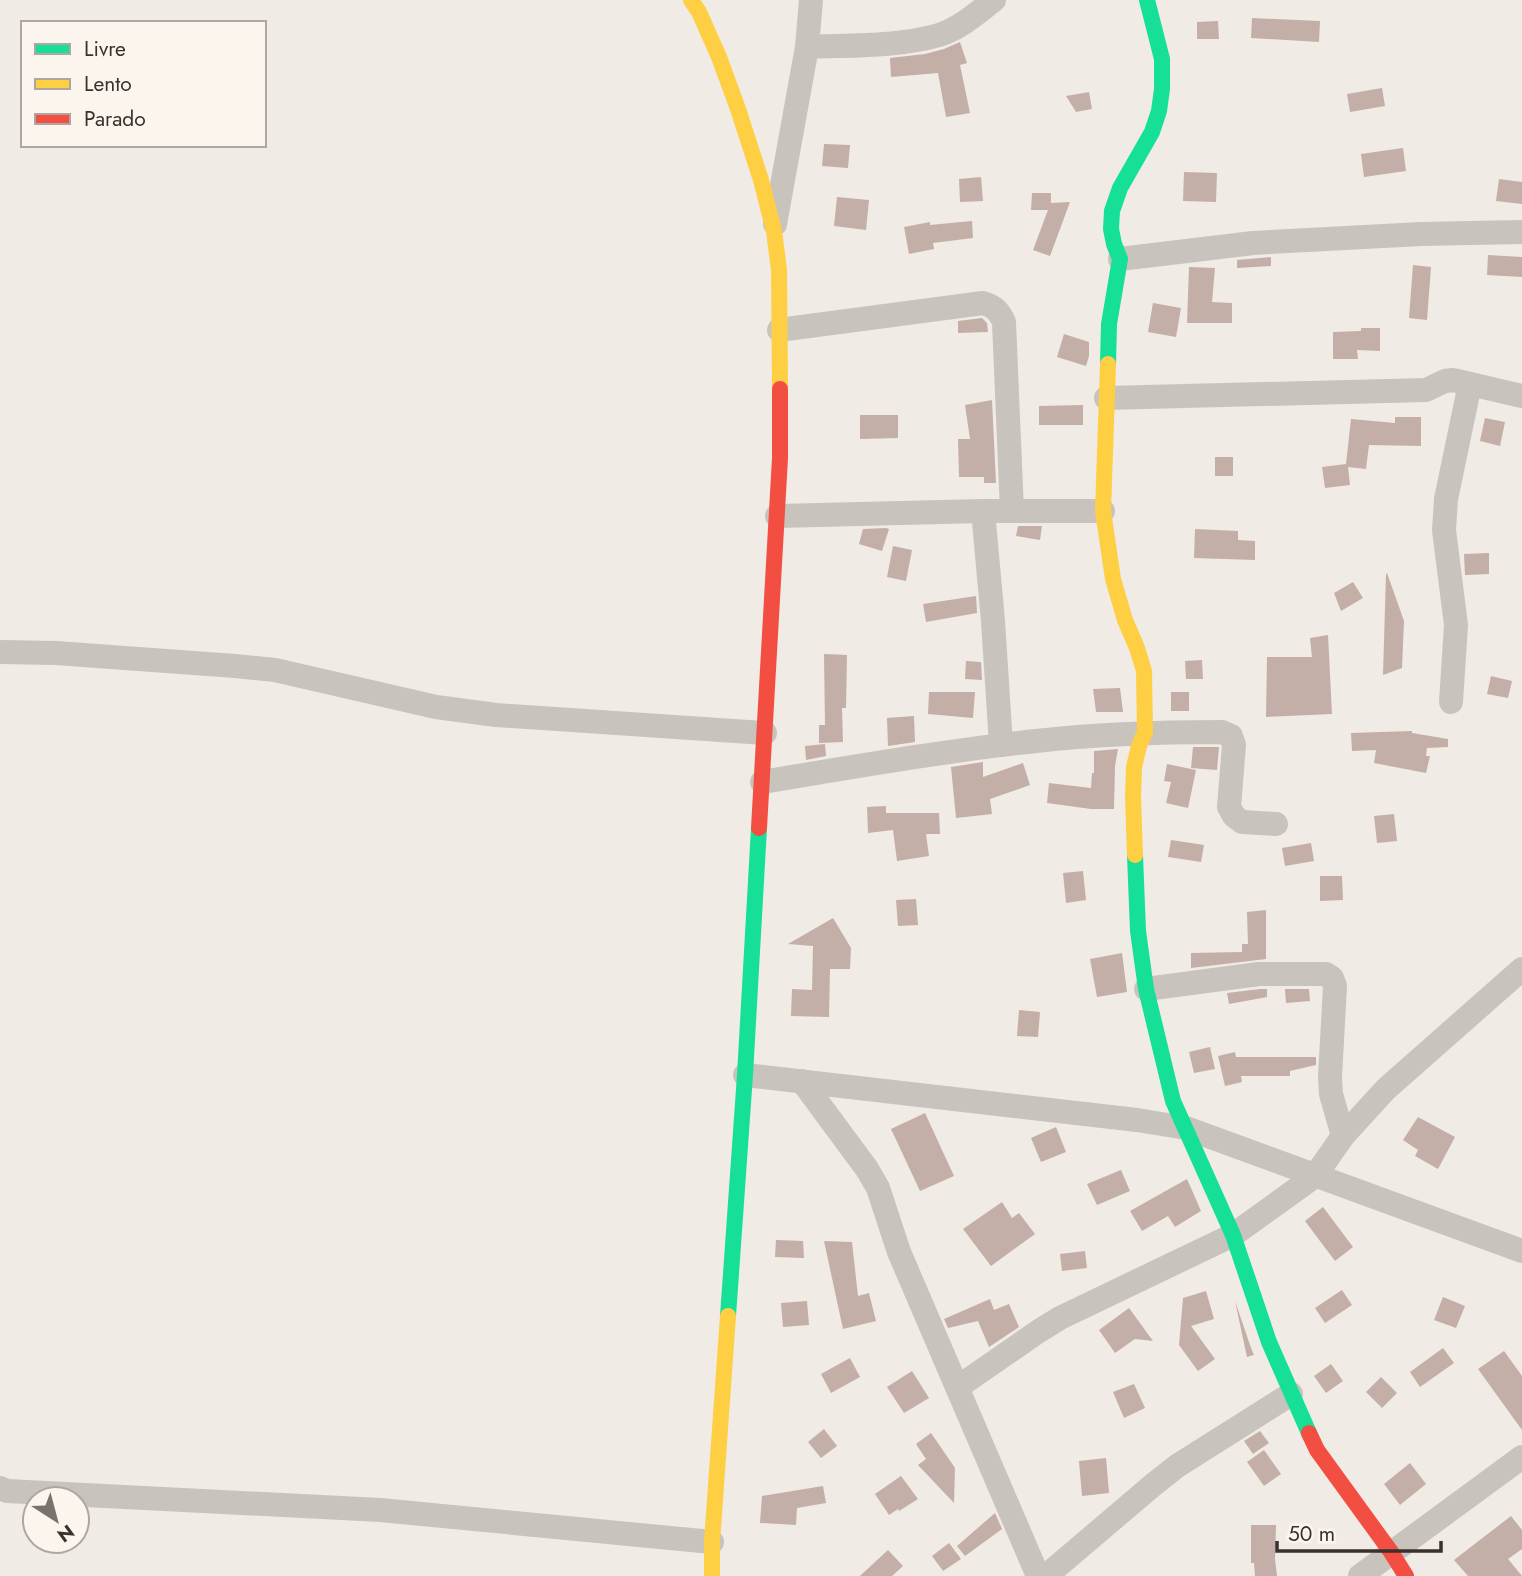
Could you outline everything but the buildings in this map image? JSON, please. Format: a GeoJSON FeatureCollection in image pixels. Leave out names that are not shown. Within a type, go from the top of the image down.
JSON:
{"type":"FeatureCollection","features":[{"type":"Feature","properties":{"kind":"street"},"geometry":{"type":"LineString","coordinates":[[691,0],[719,57],[738,109],[774,231],[779,270],[780,458],[746,1075],[712,1542],[712,1576]]}},
{"type":"Feature","properties":{"kind":"street"},"geometry":{"type":"LineString","coordinates":[[774,231],[807,47],[811,0]]}},
{"type":"Feature","properties":{"kind":"street"},"geometry":{"type":"LineString","coordinates":[[807,47],[897,43],[940,35],[971,18],[994,0]]}},
{"type":"Feature","properties":{"kind":"street"},"geometry":{"type":"LineString","coordinates":[[1147,0],[1163,59],[1162,89],[1152,132],[1121,188],[1112,211],[1111,229],[1120,259],[1109,324],[1103,511],[1113,579],[1143,671],[1144,732],[1134,767],[1133,797],[1138,931],[1146,989],[1173,1101],[1233,1235],[1269,1342],[1291,1394],[1317,1450],[1406,1576]]}},
{"type":"Feature","properties":{"kind":"street"},"geometry":{"type":"LineString","coordinates":[[1120,259],[1253,243],[1421,234],[1522,232]]}},
{"type":"Feature","properties":{"kind":"street"},"geometry":{"type":"LineString","coordinates":[[779,330],[983,303],[992,306],[1000,313],[1004,322],[1012,511]]}},
{"type":"Feature","properties":{"kind":"street"},"geometry":{"type":"LineString","coordinates":[[1106,398],[1426,390],[1452,380],[1522,396]]}},
{"type":"Feature","properties":{"kind":"street"},"geometry":{"type":"LineString","coordinates":[[1451,702],[1456,625],[1444,530],[1446,499],[1471,384]]}},
{"type":"Feature","properties":{"kind":"street"},"geometry":{"type":"LineString","coordinates":[[983,511],[1001,745]]}},
{"type":"Feature","properties":{"kind":"street"},"geometry":{"type":"LineString","coordinates":[[777,516],[1103,511]]}},
{"type":"Feature","properties":{"kind":"street"},"geometry":{"type":"LineString","coordinates":[[0,652],[56,653],[275,670],[448,709],[496,715],[765,733]]}},
{"type":"Feature","properties":{"kind":"street"},"geometry":{"type":"LineString","coordinates":[[762,782],[1037,741],[1144,732],[1222,732],[1231,736],[1234,745],[1229,807],[1234,816],[1242,822],[1276,824]]}},
{"type":"Feature","properties":{"kind":"street"},"geometry":{"type":"LineString","coordinates":[[958,1387],[1060,1318],[1233,1235],[1315,1176],[1343,1136],[1387,1089],[1522,969]]}},
{"type":"Feature","properties":{"kind":"street"},"geometry":{"type":"LineString","coordinates":[[1146,989],[1259,974],[1326,974],[1332,978],[1335,986],[1330,1086],[1343,1136]]}},
{"type":"Feature","properties":{"kind":"street"},"geometry":{"type":"LineString","coordinates":[[746,1075],[1137,1119],[1186,1128],[1315,1176],[1519,1245]]}},
{"type":"Feature","properties":{"kind":"street"},"geometry":{"type":"LineString","coordinates":[[802,1081],[878,1188],[899,1251],[1038,1576]]}},
{"type":"Feature","properties":{"kind":"street"},"geometry":{"type":"LineString","coordinates":[[1046,1576],[1177,1466],[1291,1394]]}},
{"type":"Feature","properties":{"kind":"street"},"geometry":{"type":"LineString","coordinates":[[1360,1576],[1522,1457]]}},
{"type":"Feature","properties":{"kind":"street"},"geometry":{"type":"LineString","coordinates":[[0,1488],[7,1491],[380,1510],[712,1542]]}},
{"type":"Feature","properties":{"kind":"traffic: fast"},"geometry":{"type":"LineString","coordinates":[[1108,364],[1109,324],[1120,259],[1111,229],[1112,211],[1120,188],[1152,132],[1162,89],[1162,59],[1147,0]]}},
{"type":"Feature","properties":{"kind":"traffic: fast"},"geometry":{"type":"LineString","coordinates":[[728,1316],[759,828]]}},
{"type":"Feature","properties":{"kind":"traffic: fast"},"geometry":{"type":"LineString","coordinates":[[1135,855],[1138,931],[1146,989],[1173,1101],[1233,1235],[1269,1342],[1309,1433]]}},
{"type":"Feature","properties":{"kind":"traffic: slow"},"geometry":{"type":"LineString","coordinates":[[691,0],[719,57],[738,109],[774,231],[779,270],[780,389]]}},
{"type":"Feature","properties":{"kind":"traffic: slow"},"geometry":{"type":"LineString","coordinates":[[1108,364],[1103,511],[1113,579],[1144,671],[1145,732],[1134,767],[1135,855]]}},
{"type":"Feature","properties":{"kind":"traffic: slow"},"geometry":{"type":"LineString","coordinates":[[712,1576],[728,1316]]}},
{"type":"Feature","properties":{"kind":"traffic: jam"},"geometry":{"type":"LineString","coordinates":[[759,828],[780,458],[780,389]]}},
{"type":"Feature","properties":{"kind":"traffic: jam"},"geometry":{"type":"LineString","coordinates":[[1309,1433],[1317,1450],[1406,1576]]}}]}
